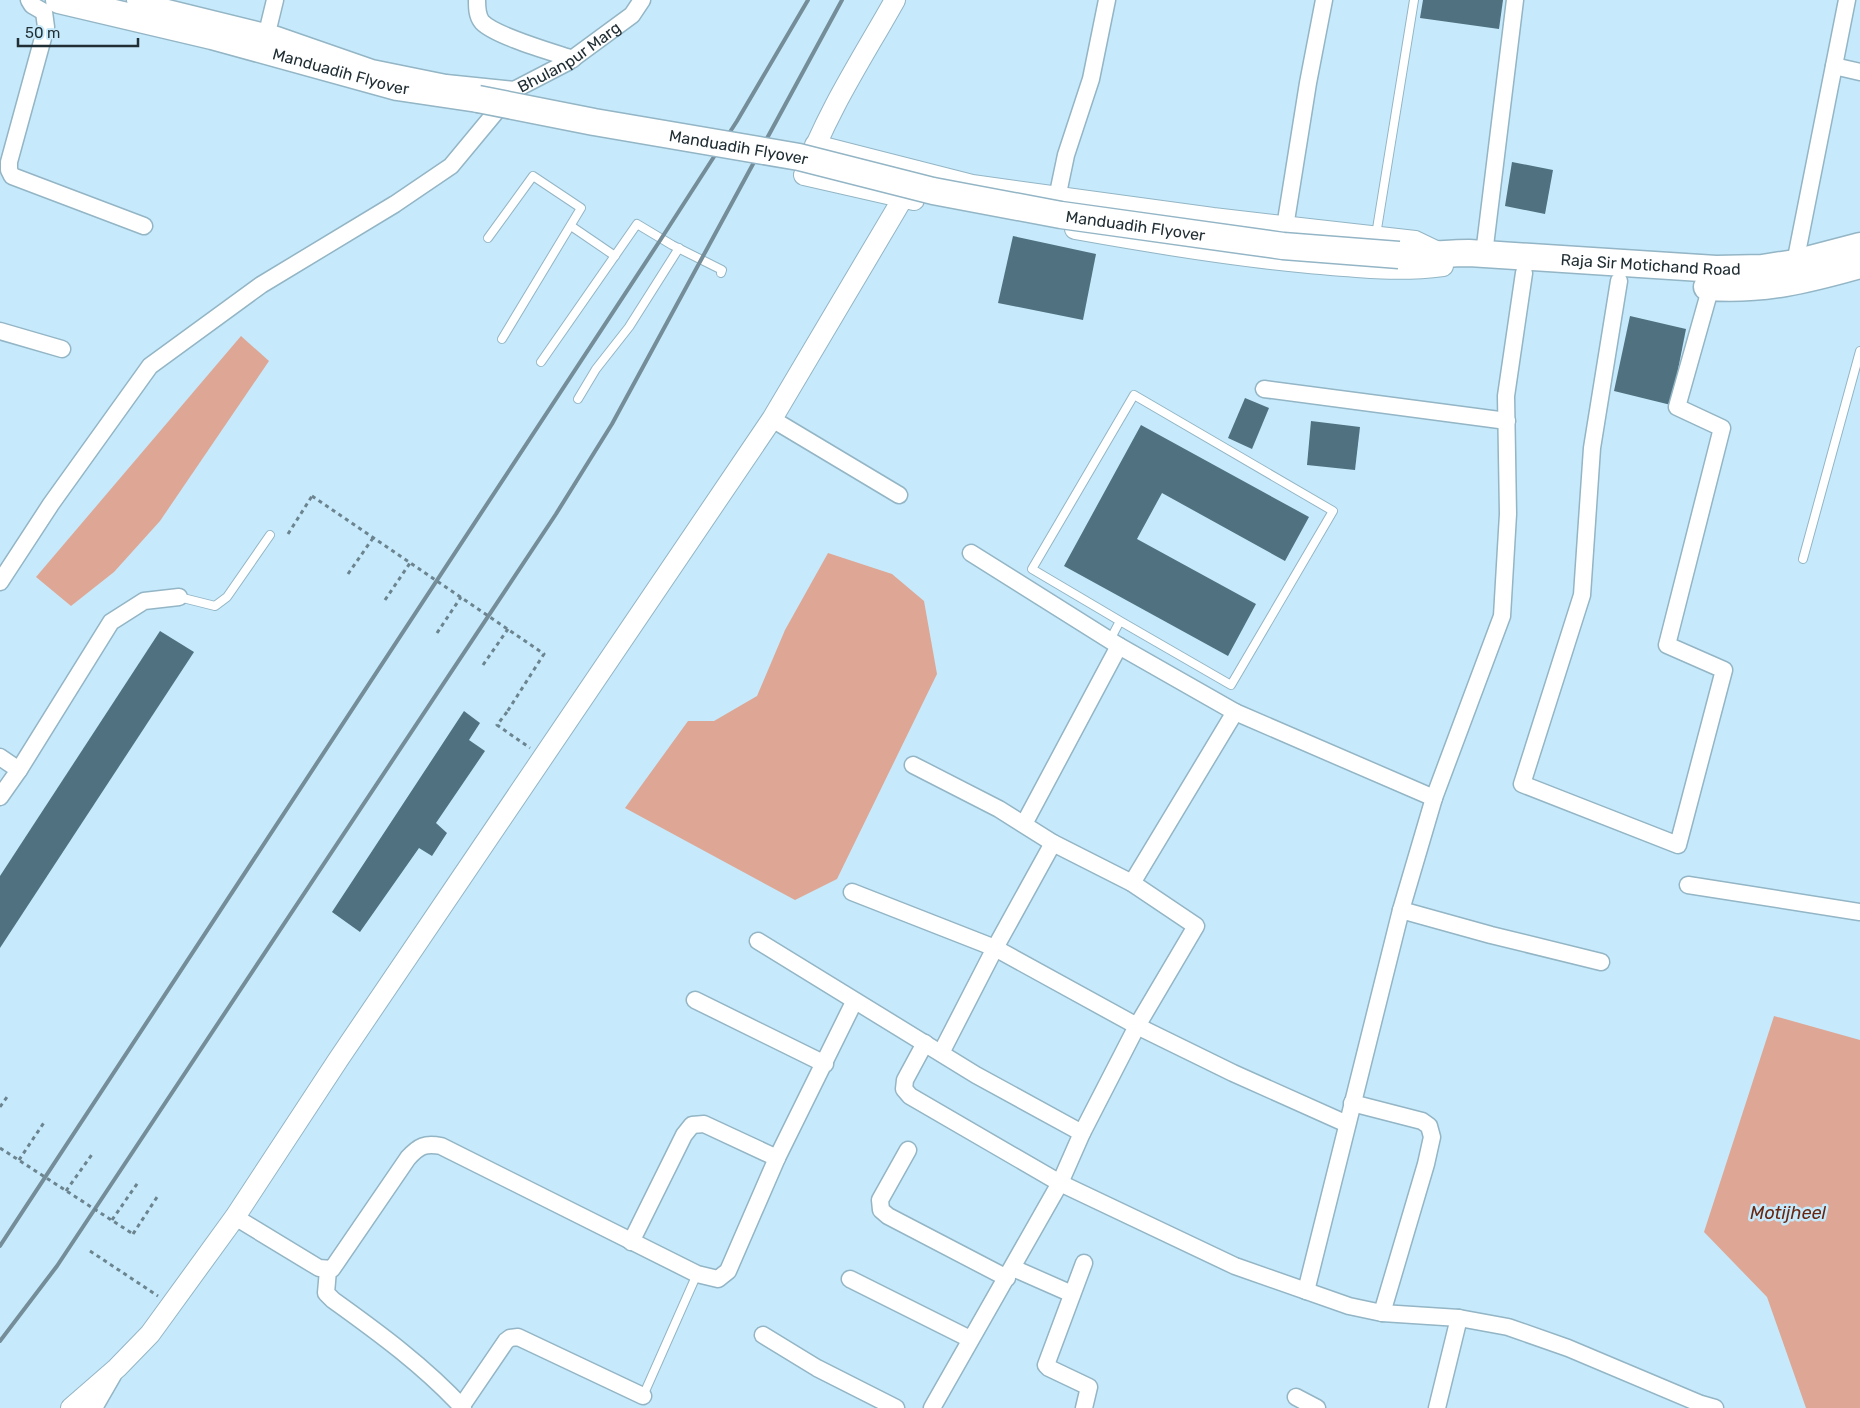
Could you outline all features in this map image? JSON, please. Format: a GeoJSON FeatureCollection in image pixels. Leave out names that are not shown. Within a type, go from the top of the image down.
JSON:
{"type":"FeatureCollection","features":[{"type":"Feature","properties":{"kind":"main road","name":"Manduadih Flyover"},"geometry":{"type":"LineString","coordinates":[[59,0],[212,36],[396,87],[478,99],[662,135],[799,158],[933,191],[1052,214],[1283,246],[1427,258]]}},
{"type":"Feature","properties":{"kind":"main road","name":"Raja Sir Motichand Road"},"geometry":{"type":"LineString","coordinates":[[1427,258],[1484,254],[1714,278],[1795,263],[1860,246]]}},
{"type":"Feature","properties":{"kind":"main road"},"geometry":{"type":"LineString","coordinates":[[1427,258],[1524,273],[1619,281],[1714,278],[1752,287],[1798,282],[1860,265]]}},
{"type":"Feature","properties":{"kind":"street"},"geometry":{"type":"LineString","coordinates":[[29,0],[32,5],[44,12],[46,27],[9,162],[9,170],[12,176],[144,226]]}},
{"type":"Feature","properties":{"kind":"street","name":"Bhulanpur Marg"},"geometry":{"type":"LineString","coordinates":[[135,0],[267,33],[372,68],[446,83],[514,90],[573,59],[632,15],[642,0]]}},
{"type":"Feature","properties":{"kind":"street"},"geometry":{"type":"LineString","coordinates":[[267,33],[275,0]]}},
{"type":"Feature","properties":{"kind":"street"},"geometry":{"type":"LineString","coordinates":[[477,0],[478,16],[483,23],[495,31],[573,59]]}},
{"type":"Feature","properties":{"kind":"street"},"geometry":{"type":"LineString","coordinates":[[815,145],[972,185],[1057,198],[1286,227],[1416,241],[1427,258],[1409,270],[1262,258],[1170,246],[903,198],[804,176],[815,145],[831,112],[895,0]]}},
{"type":"Feature","properties":{"kind":"street"},"geometry":{"type":"LineString","coordinates":[[1057,198],[1066,155],[1091,79],[1107,0]]}},
{"type":"Feature","properties":{"kind":"street"},"geometry":{"type":"LineString","coordinates":[[1286,227],[1308,83],[1324,0]]}},
{"type":"Feature","properties":{"kind":"street"},"geometry":{"type":"LineString","coordinates":[[1484,254],[1515,0]]}},
{"type":"Feature","properties":{"kind":"street"},"geometry":{"type":"LineString","coordinates":[[1795,263],[1847,0]]}},
{"type":"Feature","properties":{"kind":"street"},"geometry":{"type":"LineString","coordinates":[[1834,66],[1860,72]]}},
{"type":"Feature","properties":{"kind":"street"},"geometry":{"type":"LineString","coordinates":[[0,582],[51,504],[150,366],[261,285],[395,204],[451,166],[514,90]]}},
{"type":"Feature","properties":{"kind":"street"},"geometry":{"type":"LineString","coordinates":[[71,1408],[117,1368],[150,1334],[235,1217],[338,1060],[772,419],[903,198],[916,171]]}},
{"type":"Feature","properties":{"kind":"street"},"geometry":{"type":"LineString","coordinates":[[1306,1291],[1401,910],[1434,798],[1502,616],[1508,514],[1506,396],[1524,273]]}},
{"type":"Feature","properties":{"kind":"street"},"geometry":{"type":"LineString","coordinates":[[1619,281],[1592,448],[1582,595],[1522,784],[1678,845],[1724,670],[1667,645],[1722,428],[1677,407],[1714,278]]}},
{"type":"Feature","properties":{"kind":"street"},"geometry":{"type":"LineString","coordinates":[[0,331],[62,349]]}},
{"type":"Feature","properties":{"kind":"street"},"geometry":{"type":"LineString","coordinates":[[1264,389],[1507,421]]}},
{"type":"Feature","properties":{"kind":"street"},"geometry":{"type":"LineString","coordinates":[[772,419],[899,495]]}},
{"type":"Feature","properties":{"kind":"street"},"geometry":{"type":"LineString","coordinates":[[971,553],[1114,643],[1235,712],[1434,798]]}},
{"type":"Feature","properties":{"kind":"street"},"geometry":{"type":"LineString","coordinates":[[0,797],[111,622],[144,600],[179,597]]}},
{"type":"Feature","properties":{"kind":"street"},"geometry":{"type":"LineString","coordinates":[[1024,824],[1114,643]]}},
{"type":"Feature","properties":{"kind":"street"},"geometry":{"type":"LineString","coordinates":[[1132,883],[1235,712]]}},
{"type":"Feature","properties":{"kind":"street"},"geometry":{"type":"LineString","coordinates":[[0,757],[18,770]]}},
{"type":"Feature","properties":{"kind":"street"},"geometry":{"type":"LineString","coordinates":[[913,765],[1024,824],[1054,843],[1132,883],[1196,926],[1137,1026],[1082,1133],[1060,1183],[932,1408]]}},
{"type":"Feature","properties":{"kind":"street"},"geometry":{"type":"LineString","coordinates":[[941,1053],[995,948],[1054,843]]}},
{"type":"Feature","properties":{"kind":"street"},"geometry":{"type":"LineString","coordinates":[[1688,885],[1860,912]]}},
{"type":"Feature","properties":{"kind":"street"},"geometry":{"type":"LineString","coordinates":[[852,892],[995,948],[1137,1026],[1208,1061],[1347,1124]]}},
{"type":"Feature","properties":{"kind":"street"},"geometry":{"type":"LineString","coordinates":[[1401,910],[1490,935],[1601,962]]}},
{"type":"Feature","properties":{"kind":"street"},"geometry":{"type":"LineString","coordinates":[[758,941],[854,1002],[976,1075],[1082,1133]]}},
{"type":"Feature","properties":{"kind":"street"},"geometry":{"type":"LineString","coordinates":[[695,1000],[825,1064]]}},
{"type":"Feature","properties":{"kind":"street"},"geometry":{"type":"LineString","coordinates":[[235,1217],[319,1268],[328,1270],[336,1265],[408,1158],[418,1147],[428,1143],[440,1146],[697,1274],[718,1279],[728,1271],[777,1158],[854,1002]]}},
{"type":"Feature","properties":{"kind":"street"},"geometry":{"type":"LineString","coordinates":[[925,1043],[906,1080],[904,1088],[910,1096],[1060,1183],[1235,1266],[1349,1306],[1382,1313],[1459,1318],[1508,1327],[1551,1342],[1705,1407]]}},
{"type":"Feature","properties":{"kind":"street"},"geometry":{"type":"LineString","coordinates":[[1352,1103],[1422,1121],[1429,1126],[1432,1137],[1426,1164],[1382,1313]]}},
{"type":"Feature","properties":{"kind":"street"},"geometry":{"type":"LineString","coordinates":[[631,1242],[684,1135],[692,1125],[704,1124],[777,1158]]}},
{"type":"Feature","properties":{"kind":"street"},"geometry":{"type":"LineString","coordinates":[[908,1150],[880,1200],[881,1210],[888,1216],[1010,1273],[1072,1294]]}},
{"type":"Feature","properties":{"kind":"street"},"geometry":{"type":"LineString","coordinates":[[1084,1263],[1046,1365],[1089,1387],[1084,1408]]}},
{"type":"Feature","properties":{"kind":"street"},"geometry":{"type":"LineString","coordinates":[[328,1270],[326,1293],[392,1343],[446,1388],[462,1407],[506,1341],[510,1338],[518,1337],[642,1396]]}},
{"type":"Feature","properties":{"kind":"street"},"geometry":{"type":"LineString","coordinates":[[850,1279],[970,1339]]}},
{"type":"Feature","properties":{"kind":"street"},"geometry":{"type":"LineString","coordinates":[[1437,1408],[1459,1318]]}},
{"type":"Feature","properties":{"kind":"street"},"geometry":{"type":"LineString","coordinates":[[763,1335],[817,1368],[896,1408]]}},
{"type":"Feature","properties":{"kind":"street"},"geometry":{"type":"LineString","coordinates":[[94,1408],[117,1368]]}},
{"type":"Feature","properties":{"kind":"street"},"geometry":{"type":"LineString","coordinates":[[1296,1397],[1317,1408]]}},
{"type":"Feature","properties":{"kind":"lane"},"geometry":{"type":"LineString","coordinates":[[1376,236],[1414,0]]}},
{"type":"Feature","properties":{"kind":"lane"},"geometry":{"type":"LineString","coordinates":[[488,238],[533,176],[581,208],[502,339]]}},
{"type":"Feature","properties":{"kind":"lane"},"geometry":{"type":"LineString","coordinates":[[541,362],[637,224],[722,270],[721,273]]}},
{"type":"Feature","properties":{"kind":"lane"},"geometry":{"type":"LineString","coordinates":[[571,226],[615,256]]}},
{"type":"Feature","properties":{"kind":"lane"},"geometry":{"type":"LineString","coordinates":[[578,399],[596,369],[629,326],[679,248]]}},
{"type":"Feature","properties":{"kind":"lane"},"geometry":{"type":"LineString","coordinates":[[1803,559],[1860,351]]}},
{"type":"Feature","properties":{"kind":"lane"},"geometry":{"type":"LineString","coordinates":[[1134,396],[1333,511],[1231,685],[1120,621],[1032,570],[1134,396]]}},
{"type":"Feature","properties":{"kind":"lane"},"geometry":{"type":"LineString","coordinates":[[179,597],[215,606],[227,597],[270,535]]}},
{"type":"Feature","properties":{"kind":"lane"},"geometry":{"type":"LineString","coordinates":[[1114,643],[1120,621]]}},
{"type":"Feature","properties":{"kind":"lane"},"geometry":{"type":"LineString","coordinates":[[642,1396],[697,1274]]}},
{"type":"Feature","properties":{"kind":"path"},"geometry":{"type":"LineString","coordinates":[[288,534],[312,496],[544,654],[497,725],[543,757]]}},
{"type":"Feature","properties":{"kind":"path"},"geometry":{"type":"LineString","coordinates":[[348,574],[373,538]]}},
{"type":"Feature","properties":{"kind":"path"},"geometry":{"type":"LineString","coordinates":[[386,600],[410,563]]}},
{"type":"Feature","properties":{"kind":"path"},"geometry":{"type":"LineString","coordinates":[[437,633],[461,597]]}},
{"type":"Feature","properties":{"kind":"path"},"geometry":{"type":"LineString","coordinates":[[484,665],[508,629]]}},
{"type":"Feature","properties":{"kind":"path"},"geometry":{"type":"LineString","coordinates":[[0,1107],[7,1097]]}},
{"type":"Feature","properties":{"kind":"path"},"geometry":{"type":"LineString","coordinates":[[19,1160],[45,1121]]}},
{"type":"Feature","properties":{"kind":"path"},"geometry":{"type":"LineString","coordinates":[[0,1148],[133,1234],[159,1194]]}},
{"type":"Feature","properties":{"kind":"path"},"geometry":{"type":"LineString","coordinates":[[66,1191],[92,1153]]}},
{"type":"Feature","properties":{"kind":"path"},"geometry":{"type":"LineString","coordinates":[[112,1220],[139,1181]]}},
{"type":"Feature","properties":{"kind":"path"},"geometry":{"type":"LineString","coordinates":[[90,1251],[171,1305]]}},
{"type":"Feature","properties":{"kind":"water"},"geometry":{"type":"Polygon","coordinates":[[[241,336],[269,361],[160,521],[114,572],[71,606],[36,577],[241,336]]]}},
{"type":"Feature","properties":{"kind":"water"},"geometry":{"type":"Polygon","coordinates":[[[828,553],[892,574],[924,601],[937,674],[837,879],[795,900],[625,808],[688,721],[714,721],[757,696],[785,630],[828,553]]]}},
{"type":"Feature","properties":{"kind":"water","name":"Motijheel"},"geometry":{"type":"Polygon","coordinates":[[[1774,1016],[1860,1040],[1860,1408],[1806,1408],[1767,1297],[1704,1232],[1774,1016]]]}},
{"type":"Feature","properties":{"kind":"building"},"geometry":{"type":"Polygon","coordinates":[[[1423,0],[1503,0],[1499,29],[1420,18],[1423,0]]]}},
{"type":"Feature","properties":{"kind":"building"},"geometry":{"type":"Polygon","coordinates":[[[1512,162],[1553,170],[1545,214],[1505,206],[1512,162]]]}},
{"type":"Feature","properties":{"kind":"building"},"geometry":{"type":"Polygon","coordinates":[[[1013,236],[1096,254],[1083,320],[998,303],[1013,236]]]}},
{"type":"Feature","properties":{"kind":"building"},"geometry":{"type":"Polygon","coordinates":[[[1630,316],[1686,329],[1671,405],[1614,391],[1630,316]]]}},
{"type":"Feature","properties":{"kind":"building"},"geometry":{"type":"Polygon","coordinates":[[[1245,398],[1269,408],[1252,449],[1228,438],[1245,398]]]}},
{"type":"Feature","properties":{"kind":"building"},"geometry":{"type":"Polygon","coordinates":[[[1311,421],[1360,427],[1355,470],[1307,465],[1311,421]]]}},
{"type":"Feature","properties":{"kind":"building"},"geometry":{"type":"Polygon","coordinates":[[[1141,425],[1309,517],[1285,561],[1162,493],[1137,539],[1256,604],[1228,656],[1064,566],[1141,425]]]}},
{"type":"Feature","properties":{"kind":"building"},"geometry":{"type":"Polygon","coordinates":[[[160,631],[194,652],[0,948],[0,876],[160,631]]]}},
{"type":"Feature","properties":{"kind":"building"},"geometry":{"type":"Polygon","coordinates":[[[464,711],[480,723],[469,740],[485,751],[436,823],[447,833],[432,856],[419,848],[360,932],[332,912],[464,711]]]}},
{"type":"Feature","properties":{"kind":"railway"},"geometry":{"type":"LineString","coordinates":[[0,1246],[661,239],[737,121],[808,0]]}},
{"type":"Feature","properties":{"kind":"railway"},"geometry":{"type":"LineString","coordinates":[[0,1341],[57,1266],[556,514],[612,424],[842,0]]}}]}
